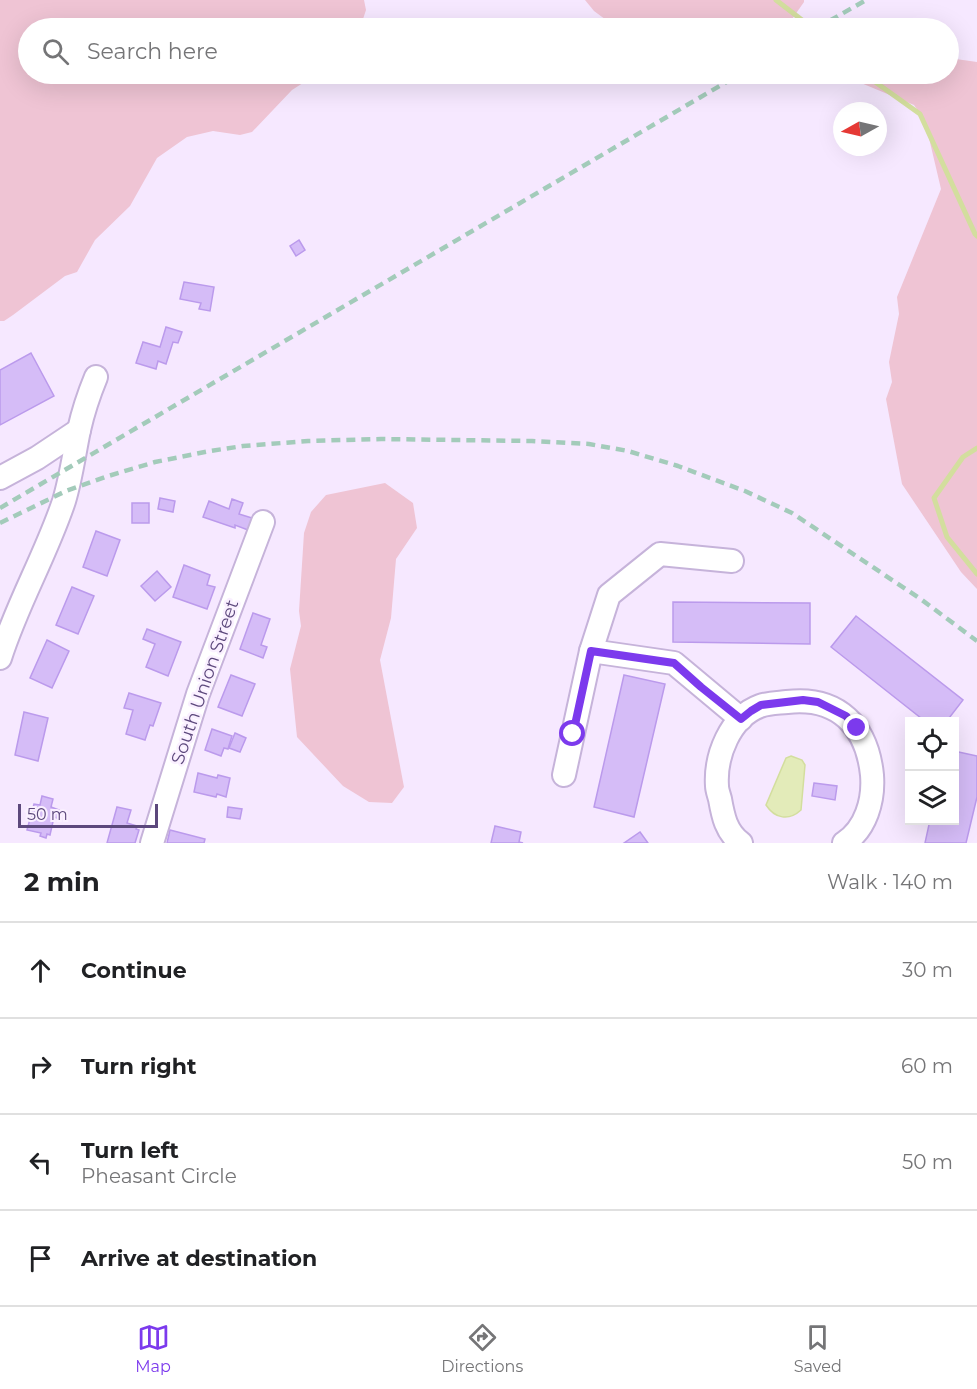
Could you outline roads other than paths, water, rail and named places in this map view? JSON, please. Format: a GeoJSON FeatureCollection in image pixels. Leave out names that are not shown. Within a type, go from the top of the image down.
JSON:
{"type":"FeatureCollection","features":[{"type":"Feature","properties":{"kind":"street"},"geometry":{"type":"LineString","coordinates":[[0,658],[13,622],[57,522],[71,472],[79,430],[96,377]]}},
{"type":"Feature","properties":{"kind":"street"},"geometry":{"type":"LineString","coordinates":[[0,478],[37,458],[79,430]]}},
{"type":"Feature","properties":{"kind":"street","name":"South Union Street"},"geometry":{"type":"LineString","coordinates":[[152,843],[198,694],[263,522]]}},
{"type":"Feature","properties":{"kind":"street"},"geometry":{"type":"LineString","coordinates":[[564,775],[591,651],[609,595],[660,554],[732,561]]}},
{"type":"Feature","properties":{"kind":"street"},"geometry":{"type":"LineString","coordinates":[[591,651],[674,663],[741,719]]}},
{"type":"Feature","properties":{"kind":"street"},"geometry":{"type":"LineString","coordinates":[[741,843],[731,834],[725,821],[717,787],[720,755],[733,728],[751,711],[761,705],[803,700],[818,702],[846,716],[857,728],[866,747],[872,776],[871,804],[861,825],[844,843]]}},
{"type":"Feature","properties":{"kind":"waterway"},"geometry":{"type":"LineString","coordinates":[[776,0],[799,18]]}},
{"type":"Feature","properties":{"kind":"waterway"},"geometry":{"type":"LineString","coordinates":[[878,84],[920,114],[977,236]]}},
{"type":"Feature","properties":{"kind":"waterway"},"geometry":{"type":"LineString","coordinates":[[977,448],[963,457],[934,498],[947,537],[977,574]]}},
{"type":"Feature","properties":{"kind":"railway"},"geometry":{"type":"LineString","coordinates":[[834,18],[866,0]]}},
{"type":"Feature","properties":{"kind":"railway"},"geometry":{"type":"LineString","coordinates":[[0,508],[723,84]]}},
{"type":"Feature","properties":{"kind":"railway"},"geometry":{"type":"LineString","coordinates":[[0,523],[66,491],[105,477],[155,462],[243,446],[381,439],[589,444],[628,451],[678,466],[745,491],[792,513],[922,600],[977,641]]}}]}
